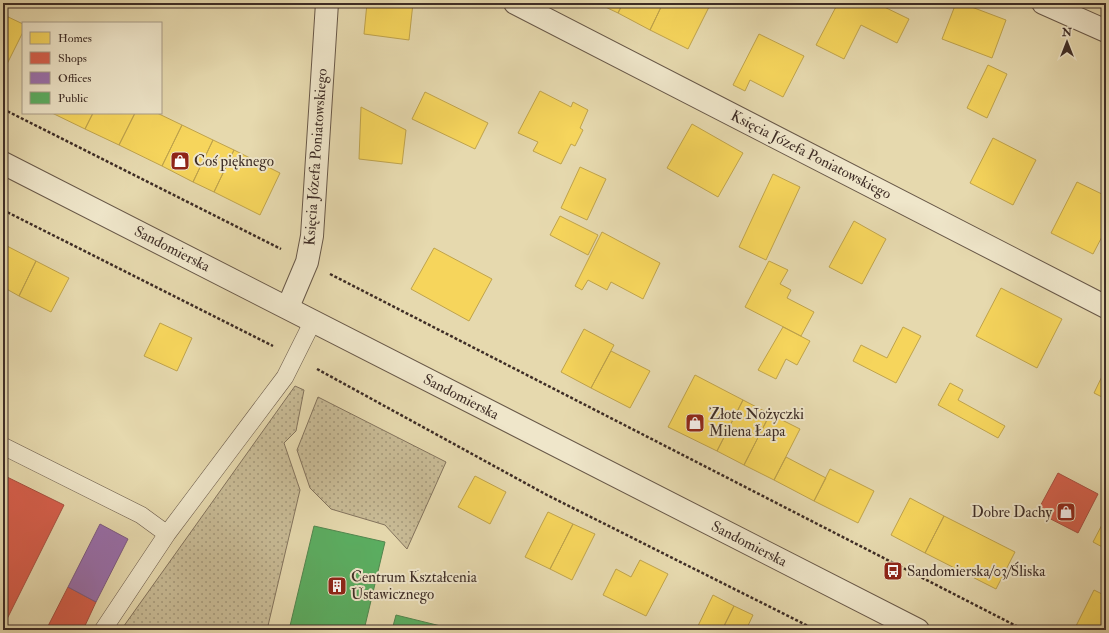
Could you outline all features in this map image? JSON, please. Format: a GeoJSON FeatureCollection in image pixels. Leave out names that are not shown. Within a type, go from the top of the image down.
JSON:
{"type":"FeatureCollection","features":[{"type":"Feature","properties":{"kind":"street","name":"Księcia Józefa Poniatowskiego"},"geometry":{"type":"LineString","coordinates":[[288,307],[307,262],[312,236],[327,3]]}},
{"type":"Feature","properties":{"kind":"street","name":"Księcia Józefa Poniatowskiego"},"geometry":{"type":"LineString","coordinates":[[516,3],[1106,307]]}},
{"type":"Feature","properties":{"kind":"street"},"geometry":{"type":"LineString","coordinates":[[1043,3],[1106,31]]}},
{"type":"Feature","properties":{"kind":"street","name":"Sandomierska"},"geometry":{"type":"LineString","coordinates":[[3,163],[288,307],[313,322],[918,630]]}},
{"type":"Feature","properties":{"kind":"lane"},"geometry":{"type":"LineString","coordinates":[[103,630],[167,534],[285,377],[313,322]]}},
{"type":"Feature","properties":{"kind":"lane"},"geometry":{"type":"LineString","coordinates":[[3,446],[141,515],[167,534]]}},
{"type":"Feature","properties":{"kind":"path"},"geometry":{"type":"LineString","coordinates":[[3,109],[307,262],[1024,630]]}},
{"type":"Feature","properties":{"kind":"path"},"geometry":{"type":"LineString","coordinates":[[3,210],[296,357],[547,495],[816,630]]}},
{"type":"Feature","properties":{"kind":"shaded area"},"geometry":{"type":"Polygon","coordinates":[[[295,386],[304,390],[296,431],[284,443],[300,490],[267,630],[121,630],[295,386]]]}},
{"type":"Feature","properties":{"kind":"shaded area"},"geometry":{"type":"Polygon","coordinates":[[[318,397],[446,462],[407,549],[385,525],[331,509],[310,488],[297,450],[318,397]]]}},
{"type":"Feature","properties":{"kind":"building: Homes"},"geometry":{"type":"Polygon","coordinates":[[[367,3],[413,3],[409,40],[364,34],[367,3]]]}},
{"type":"Feature","properties":{"kind":"building: Homes"},"geometry":{"type":"Polygon","coordinates":[[[597,3],[623,3],[618,13],[597,3]]]}},
{"type":"Feature","properties":{"kind":"building: Homes"},"geometry":{"type":"Polygon","coordinates":[[[623,3],[663,3],[650,30],[618,13],[623,3]]]}},
{"type":"Feature","properties":{"kind":"building: Homes"},"geometry":{"type":"Polygon","coordinates":[[[663,3],[711,3],[688,49],[650,30],[663,3]]]}},
{"type":"Feature","properties":{"kind":"building: Homes"},"geometry":{"type":"Polygon","coordinates":[[[838,3],[876,3],[909,19],[897,43],[861,25],[844,59],[816,45],[838,3]]]}},
{"type":"Feature","properties":{"kind":"building: Homes"},"geometry":{"type":"Polygon","coordinates":[[[956,3],[961,3],[1006,20],[992,58],[942,39],[956,3]]]}},
{"type":"Feature","properties":{"kind":"building: Homes"},"geometry":{"type":"Polygon","coordinates":[[[4,15],[22,24],[22,34],[3,72],[4,15]]]}},
{"type":"Feature","properties":{"kind":"building: Homes"},"geometry":{"type":"Polygon","coordinates":[[[759,34],[804,56],[783,97],[750,80],[745,91],[733,85],[759,34]]]}},
{"type":"Feature","properties":{"kind":"building: Homes"},"geometry":{"type":"Polygon","coordinates":[[[988,65],[1007,74],[987,118],[967,108],[988,65]]]}},
{"type":"Feature","properties":{"kind":"building: Homes"},"geometry":{"type":"Polygon","coordinates":[[[540,91],[571,107],[573,102],[588,110],[580,128],[583,130],[575,146],[571,144],[561,164],[533,151],[538,142],[518,133],[540,91]]]}},
{"type":"Feature","properties":{"kind":"building: Homes"},"geometry":{"type":"Polygon","coordinates":[[[425,92],[488,123],[475,149],[412,119],[425,92]]]}},
{"type":"Feature","properties":{"kind":"building: Homes"},"geometry":{"type":"Polygon","coordinates":[[[361,107],[406,130],[402,164],[359,159],[361,107]]]}},
{"type":"Feature","properties":{"kind":"building: Homes"},"geometry":{"type":"Polygon","coordinates":[[[54,114],[92,114],[85,129],[54,114]]]}},
{"type":"Feature","properties":{"kind":"building: Homes"},"geometry":{"type":"Polygon","coordinates":[[[92,114],[134,114],[119,145],[85,129],[92,114]]]}},
{"type":"Feature","properties":{"kind":"building: Homes"},"geometry":{"type":"Polygon","coordinates":[[[134,114],[159,114],[182,125],[162,166],[119,145],[134,114]]]}},
{"type":"Feature","properties":{"kind":"building: Homes"},"geometry":{"type":"Polygon","coordinates":[[[692,124],[743,153],[718,197],[667,168],[692,124]]]}},
{"type":"Feature","properties":{"kind":"building: Homes"},"geometry":{"type":"Polygon","coordinates":[[[182,125],[213,140],[193,182],[162,166],[182,125]]]}},
{"type":"Feature","properties":{"kind":"building: Homes"},"geometry":{"type":"Polygon","coordinates":[[[993,138],[1036,160],[1013,205],[970,183],[993,138]]]}},
{"type":"Feature","properties":{"kind":"building: Homes"},"geometry":{"type":"Polygon","coordinates":[[[213,140],[234,150],[214,192],[193,182],[213,140]]]}},
{"type":"Feature","properties":{"kind":"building: Homes"},"geometry":{"type":"Polygon","coordinates":[[[234,150],[280,173],[260,215],[214,192],[234,150]]]}},
{"type":"Feature","properties":{"kind":"building: Homes"},"geometry":{"type":"Polygon","coordinates":[[[580,167],[606,179],[587,220],[561,208],[580,167]]]}},
{"type":"Feature","properties":{"kind":"building: Homes"},"geometry":{"type":"Polygon","coordinates":[[[773,174],[800,187],[766,260],[739,247],[773,174]]]}},
{"type":"Feature","properties":{"kind":"building: Homes"},"geometry":{"type":"Polygon","coordinates":[[[1077,182],[1106,196],[1106,229],[1093,254],[1051,233],[1077,182]]]}},
{"type":"Feature","properties":{"kind":"building: Homes"},"geometry":{"type":"Polygon","coordinates":[[[560,216],[598,235],[588,255],[550,235],[560,216]]]}},
{"type":"Feature","properties":{"kind":"building: Homes"},"geometry":{"type":"Polygon","coordinates":[[[854,221],[886,239],[862,284],[829,267],[854,221]]]}},
{"type":"Feature","properties":{"kind":"building: Homes"},"geometry":{"type":"Polygon","coordinates":[[[602,232],[660,263],[643,299],[611,282],[607,290],[588,280],[582,290],[575,286],[602,232]]]}},
{"type":"Feature","properties":{"kind":"building: Homes"},"geometry":{"type":"Polygon","coordinates":[[[5,245],[36,261],[19,296],[3,287],[3,249],[5,245]]]}},
{"type":"Feature","properties":{"kind":"building: Homes"},"geometry":{"type":"Polygon","coordinates":[[[434,248],[492,279],[469,321],[411,289],[434,248]]]}},
{"type":"Feature","properties":{"kind":"building: Homes"},"geometry":{"type":"Polygon","coordinates":[[[36,261],[69,278],[51,312],[19,296],[36,261]]]}},
{"type":"Feature","properties":{"kind":"building: Homes"},"geometry":{"type":"Polygon","coordinates":[[[769,261],[788,270],[780,284],[791,290],[787,298],[814,312],[801,336],[745,307],[769,261]]]}},
{"type":"Feature","properties":{"kind":"building: Homes"},"geometry":{"type":"Polygon","coordinates":[[[1001,288],[1062,319],[1037,368],[976,336],[1001,288]]]}},
{"type":"Feature","properties":{"kind":"building: Homes"},"geometry":{"type":"Polygon","coordinates":[[[160,323],[192,338],[177,371],[144,356],[160,323]]]}},
{"type":"Feature","properties":{"kind":"building: Homes"},"geometry":{"type":"Polygon","coordinates":[[[783,327],[810,341],[797,365],[786,359],[776,379],[758,370],[783,327]]]}},
{"type":"Feature","properties":{"kind":"building: Homes"},"geometry":{"type":"Polygon","coordinates":[[[903,327],[921,336],[896,383],[853,361],[861,345],[887,358],[903,327]]]}},
{"type":"Feature","properties":{"kind":"building: Homes"},"geometry":{"type":"Polygon","coordinates":[[[584,329],[614,345],[591,388],[561,372],[584,329]]]}},
{"type":"Feature","properties":{"kind":"building: Homes"},"geometry":{"type":"Polygon","coordinates":[[[611,351],[650,371],[630,408],[591,388],[611,351]]]}},
{"type":"Feature","properties":{"kind":"building: Homes"},"geometry":{"type":"Polygon","coordinates":[[[1106,368],[1106,399],[1094,393],[1106,368]]]}},
{"type":"Feature","properties":{"kind":"building: Homes"},"geometry":{"type":"Polygon","coordinates":[[[695,375],[743,400],[717,451],[668,427],[695,375]]]}},
{"type":"Feature","properties":{"kind":"building: Homes"},"geometry":{"type":"Polygon","coordinates":[[[950,383],[963,390],[958,400],[1005,426],[998,438],[938,405],[950,383]]]}},
{"type":"Feature","properties":{"kind":"building: Homes"},"geometry":{"type":"Polygon","coordinates":[[[743,400],[770,414],[744,465],[717,451],[743,400]]]}},
{"type":"Feature","properties":{"kind":"building: Homes"},"geometry":{"type":"Polygon","coordinates":[[[770,414],[800,429],[774,480],[744,465],[770,414]]]}},
{"type":"Feature","properties":{"kind":"building: Homes"},"geometry":{"type":"Polygon","coordinates":[[[786,457],[826,478],[814,501],[774,480],[786,457]]]}},
{"type":"Feature","properties":{"kind":"building: Homes"},"geometry":{"type":"Polygon","coordinates":[[[830,469],[874,491],[858,523],[814,501],[830,469]]]}},
{"type":"Feature","properties":{"kind":"building: Homes"},"geometry":{"type":"Polygon","coordinates":[[[475,476],[506,492],[490,524],[458,507],[475,476]]]}},
{"type":"Feature","properties":{"kind":"building: Homes"},"geometry":{"type":"Polygon","coordinates":[[[910,498],[944,516],[925,553],[891,535],[910,498]]]}},
{"type":"Feature","properties":{"kind":"building: Homes"},"geometry":{"type":"Polygon","coordinates":[[[548,512],[573,524],[550,569],[525,557],[548,512]]]}},
{"type":"Feature","properties":{"kind":"building: Homes"},"geometry":{"type":"Polygon","coordinates":[[[944,516],[1015,552],[996,589],[925,553],[944,516]]]}},
{"type":"Feature","properties":{"kind":"building: Homes"},"geometry":{"type":"Polygon","coordinates":[[[1106,517],[1106,549],[1093,542],[1106,517]]]}},
{"type":"Feature","properties":{"kind":"building: Homes"},"geometry":{"type":"Polygon","coordinates":[[[573,524],[595,534],[572,580],[550,569],[573,524]]]}},
{"type":"Feature","properties":{"kind":"building: Homes"},"geometry":{"type":"Polygon","coordinates":[[[640,560],[668,574],[646,616],[603,595],[616,569],[631,577],[640,560]]]}},
{"type":"Feature","properties":{"kind":"building: Homes"},"geometry":{"type":"Polygon","coordinates":[[[1094,590],[1106,596],[1106,630],[1074,630],[1094,590]]]}},
{"type":"Feature","properties":{"kind":"building: Homes"},"geometry":{"type":"Polygon","coordinates":[[[713,595],[734,606],[722,630],[696,630],[713,595]]]}},
{"type":"Feature","properties":{"kind":"building: Homes"},"geometry":{"type":"Polygon","coordinates":[[[734,606],[753,615],[746,630],[722,630],[734,606]]]}},
{"type":"Feature","properties":{"kind":"building: Shops"},"geometry":{"type":"Polygon","coordinates":[[[1058,473],[1098,494],[1078,533],[1037,512],[1058,473]]]}},
{"type":"Feature","properties":{"kind":"building: Shops"},"geometry":{"type":"Polygon","coordinates":[[[3,475],[64,505],[3,627],[3,475]]]}},
{"type":"Feature","properties":{"kind":"building: Shops"},"geometry":{"type":"Polygon","coordinates":[[[68,587],[96,602],[83,630],[46,630],[68,587]]]}},
{"type":"Feature","properties":{"kind":"building: Offices"},"geometry":{"type":"Polygon","coordinates":[[[100,524],[128,539],[96,602],[68,587],[100,524]]]}},
{"type":"Feature","properties":{"kind":"building: Public","name":"Centrum Kształcenia Ustawicznego"},"geometry":{"type":"Polygon","coordinates":[[[314,526],[385,542],[364,630],[289,630],[314,526]]]}},
{"type":"Feature","properties":{"kind":"building: Public","name":"Centrum Kształcenia Ustawicznego"},"geometry":{"type":"Polygon","coordinates":[[[396,615],[457,630],[392,630],[396,615]]]}},
{"type":"Feature","properties":{"kind":"place","name":"Coś pięknego"},"geometry":{"type":"Point","coordinates":[180,161]}},
{"type":"Feature","properties":{"kind":"place","name":"Złote Nożyczki Milena Łapa"},"geometry":{"type":"Point","coordinates":[695,423]}},
{"type":"Feature","properties":{"kind":"place","name":"Dobre Dachy"},"geometry":{"type":"Point","coordinates":[1066,512]}},
{"type":"Feature","properties":{"kind":"place","name":"Sandomierska/03/Śliska"},"geometry":{"type":"Point","coordinates":[893,571]}},
{"type":"Feature","properties":{"kind":"place","name":"Centrum Kształcenia Ustawicznego"},"geometry":{"type":"Point","coordinates":[337,586]}}]}
